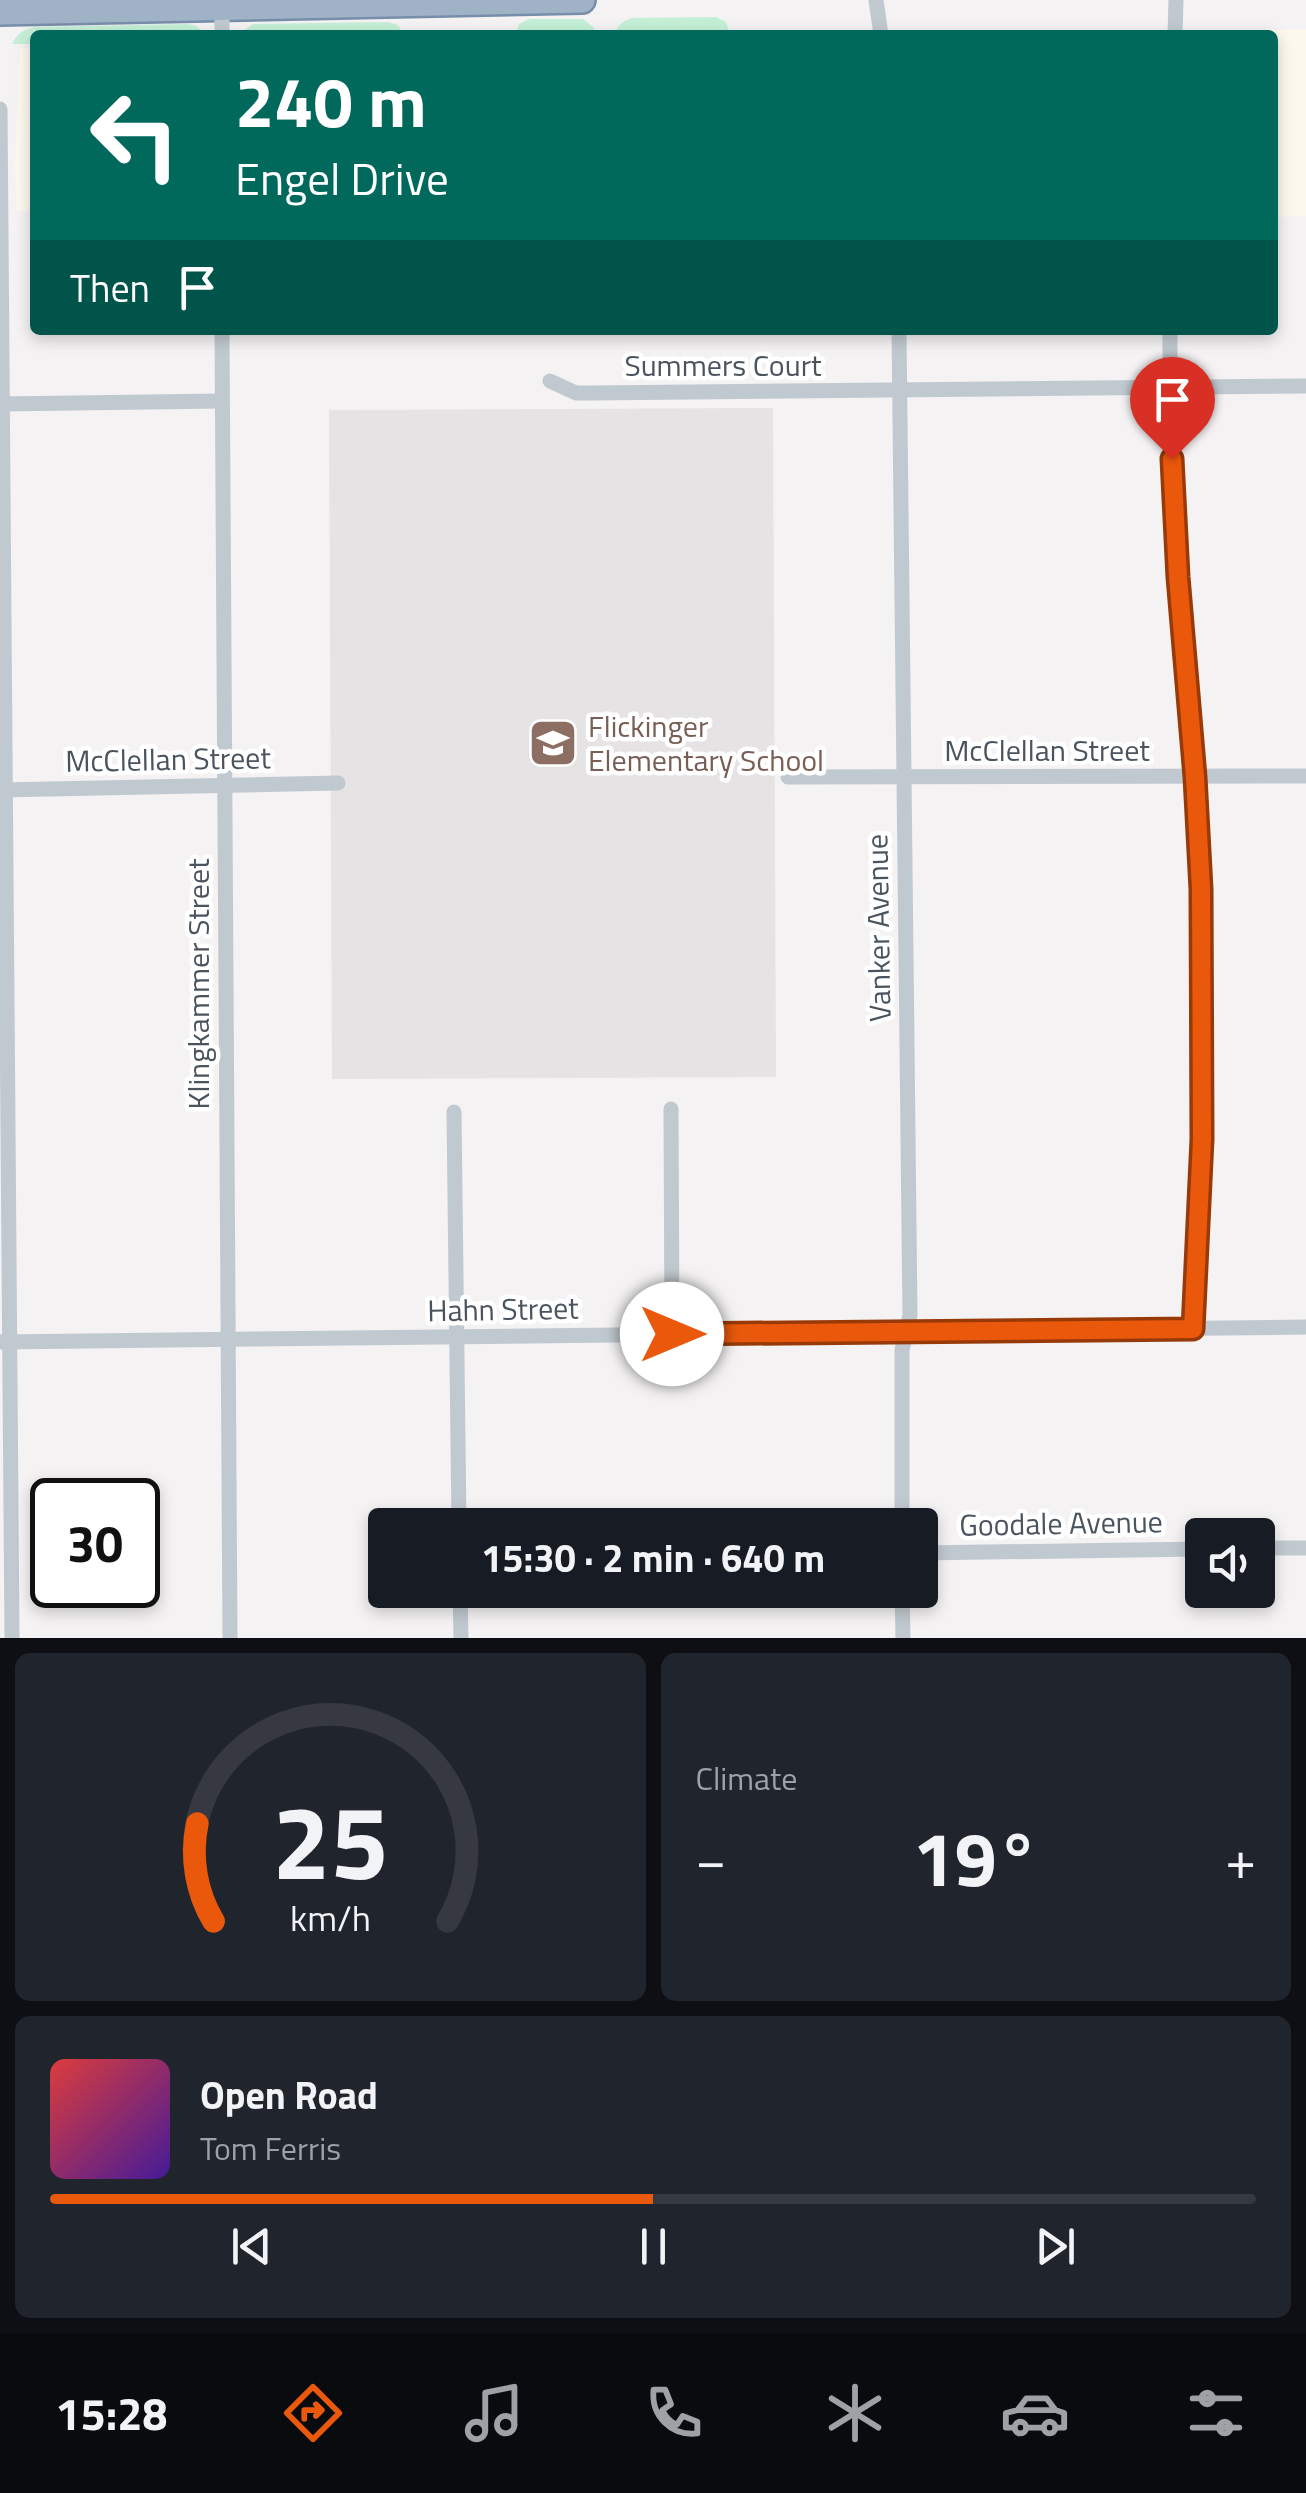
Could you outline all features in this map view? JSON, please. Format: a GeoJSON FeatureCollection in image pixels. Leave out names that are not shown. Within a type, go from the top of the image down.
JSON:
{"type":"FeatureCollection","features":[{"type":"Feature","properties":{"kind":"highway"},"geometry":{"type":"LineString","coordinates":[[0,12],[582,0]]}},
{"type":"Feature","properties":{"kind":"street"},"geometry":{"type":"LineString","coordinates":[[876,0],[880,30]]}},
{"type":"Feature","properties":{"kind":"street"},"geometry":{"type":"LineString","coordinates":[[1176,0],[1176,30]]}},
{"type":"Feature","properties":{"kind":"street"},"geometry":{"type":"LineString","coordinates":[[222,6],[222,30]]}},
{"type":"Feature","properties":{"kind":"street"},"geometry":{"type":"LineString","coordinates":[[0,110],[5,1342],[12,1638]]}},
{"type":"Feature","properties":{"kind":"street","name":"Klingkammer Street"},"geometry":{"type":"LineString","coordinates":[[222,335],[230,1638]]}},
{"type":"Feature","properties":{"kind":"street","name":"Vanker Avenue"},"geometry":{"type":"LineString","coordinates":[[899,335],[910,1295],[902,1350],[902,1508]]}},
{"type":"Feature","properties":{"kind":"street"},"geometry":{"type":"LineString","coordinates":[[1170,335],[1178,577],[1201,889],[1202,1109],[1193,1329]]}},
{"type":"Feature","properties":{"kind":"street","name":"Summers Court"},"geometry":{"type":"LineString","coordinates":[[550,381],[576,393],[1306,386]]}},
{"type":"Feature","properties":{"kind":"street"},"geometry":{"type":"LineString","coordinates":[[2,404],[222,401]]}},
{"type":"Feature","properties":{"kind":"street","name":"McClellan Street"},"geometry":{"type":"LineString","coordinates":[[788,776],[1306,776]]}},
{"type":"Feature","properties":{"kind":"street","name":"McClellan Street"},"geometry":{"type":"LineString","coordinates":[[2,790],[338,783]]}},
{"type":"Feature","properties":{"kind":"street"},"geometry":{"type":"LineString","coordinates":[[670,1109],[672,1334]]}},
{"type":"Feature","properties":{"kind":"street"},"geometry":{"type":"LineString","coordinates":[[454,1112],[459,1508]]}},
{"type":"Feature","properties":{"kind":"street","name":"Hahn Street"},"geometry":{"type":"LineString","coordinates":[[5,1342],[1306,1327]]}},
{"type":"Feature","properties":{"kind":"street"},"geometry":{"type":"LineString","coordinates":[[1275,1548],[1306,1548]]}},
{"type":"Feature","properties":{"kind":"street","name":"Goodale Avenue"},"geometry":{"type":"LineString","coordinates":[[938,1553],[1185,1549]]}},
{"type":"Feature","properties":{"kind":"street"},"geometry":{"type":"LineString","coordinates":[[460,1608],[460,1638]]}},
{"type":"Feature","properties":{"kind":"street"},"geometry":{"type":"LineString","coordinates":[[902,1608],[903,1638]]}},
{"type":"Feature","properties":{"kind":"shaded area"},"geometry":{"type":"Polygon","coordinates":[[[1306,29],[1306,216],[1278,217],[1278,30],[1238,30],[1306,29]]]}},
{"type":"Feature","properties":{"kind":"shaded area"},"geometry":{"type":"Polygon","coordinates":[[[20,49],[30,49],[30,211],[17,211],[20,49]]]}},
{"type":"Feature","properties":{"kind":"shaded area","name":"Flickinger Elementary School"},"geometry":{"type":"Polygon","coordinates":[[[773,408],[776,1077],[332,1079],[329,410],[773,408]]]}},
{"type":"Feature","properties":{"kind":"green space"},"geometry":{"type":"Polygon","coordinates":[[[716,17],[726,22],[728,30],[617,30],[632,18],[716,17]]]}},
{"type":"Feature","properties":{"kind":"green space"},"geometry":{"type":"Polygon","coordinates":[[[529,19],[583,19],[595,30],[517,30],[519,24],[529,19]]]}},
{"type":"Feature","properties":{"kind":"green space"},"geometry":{"type":"Polygon","coordinates":[[[388,22],[401,30],[245,30],[253,24],[388,22]]]}},
{"type":"Feature","properties":{"kind":"green space"},"geometry":{"type":"Polygon","coordinates":[[[188,24],[201,30],[30,30],[30,44],[12,44],[21,32],[36,27],[188,24]]]}},
{"type":"Feature","properties":{"kind":"place","name":"Flickinger Elementary School"},"geometry":{"type":"Point","coordinates":[553,743]}},
{"type":"Feature","properties":{"kind":"route"},"geometry":{"type":"LineString","coordinates":[[672,1334],[1193,1329],[1202,1139],[1201,889],[1172,459]]}}]}
